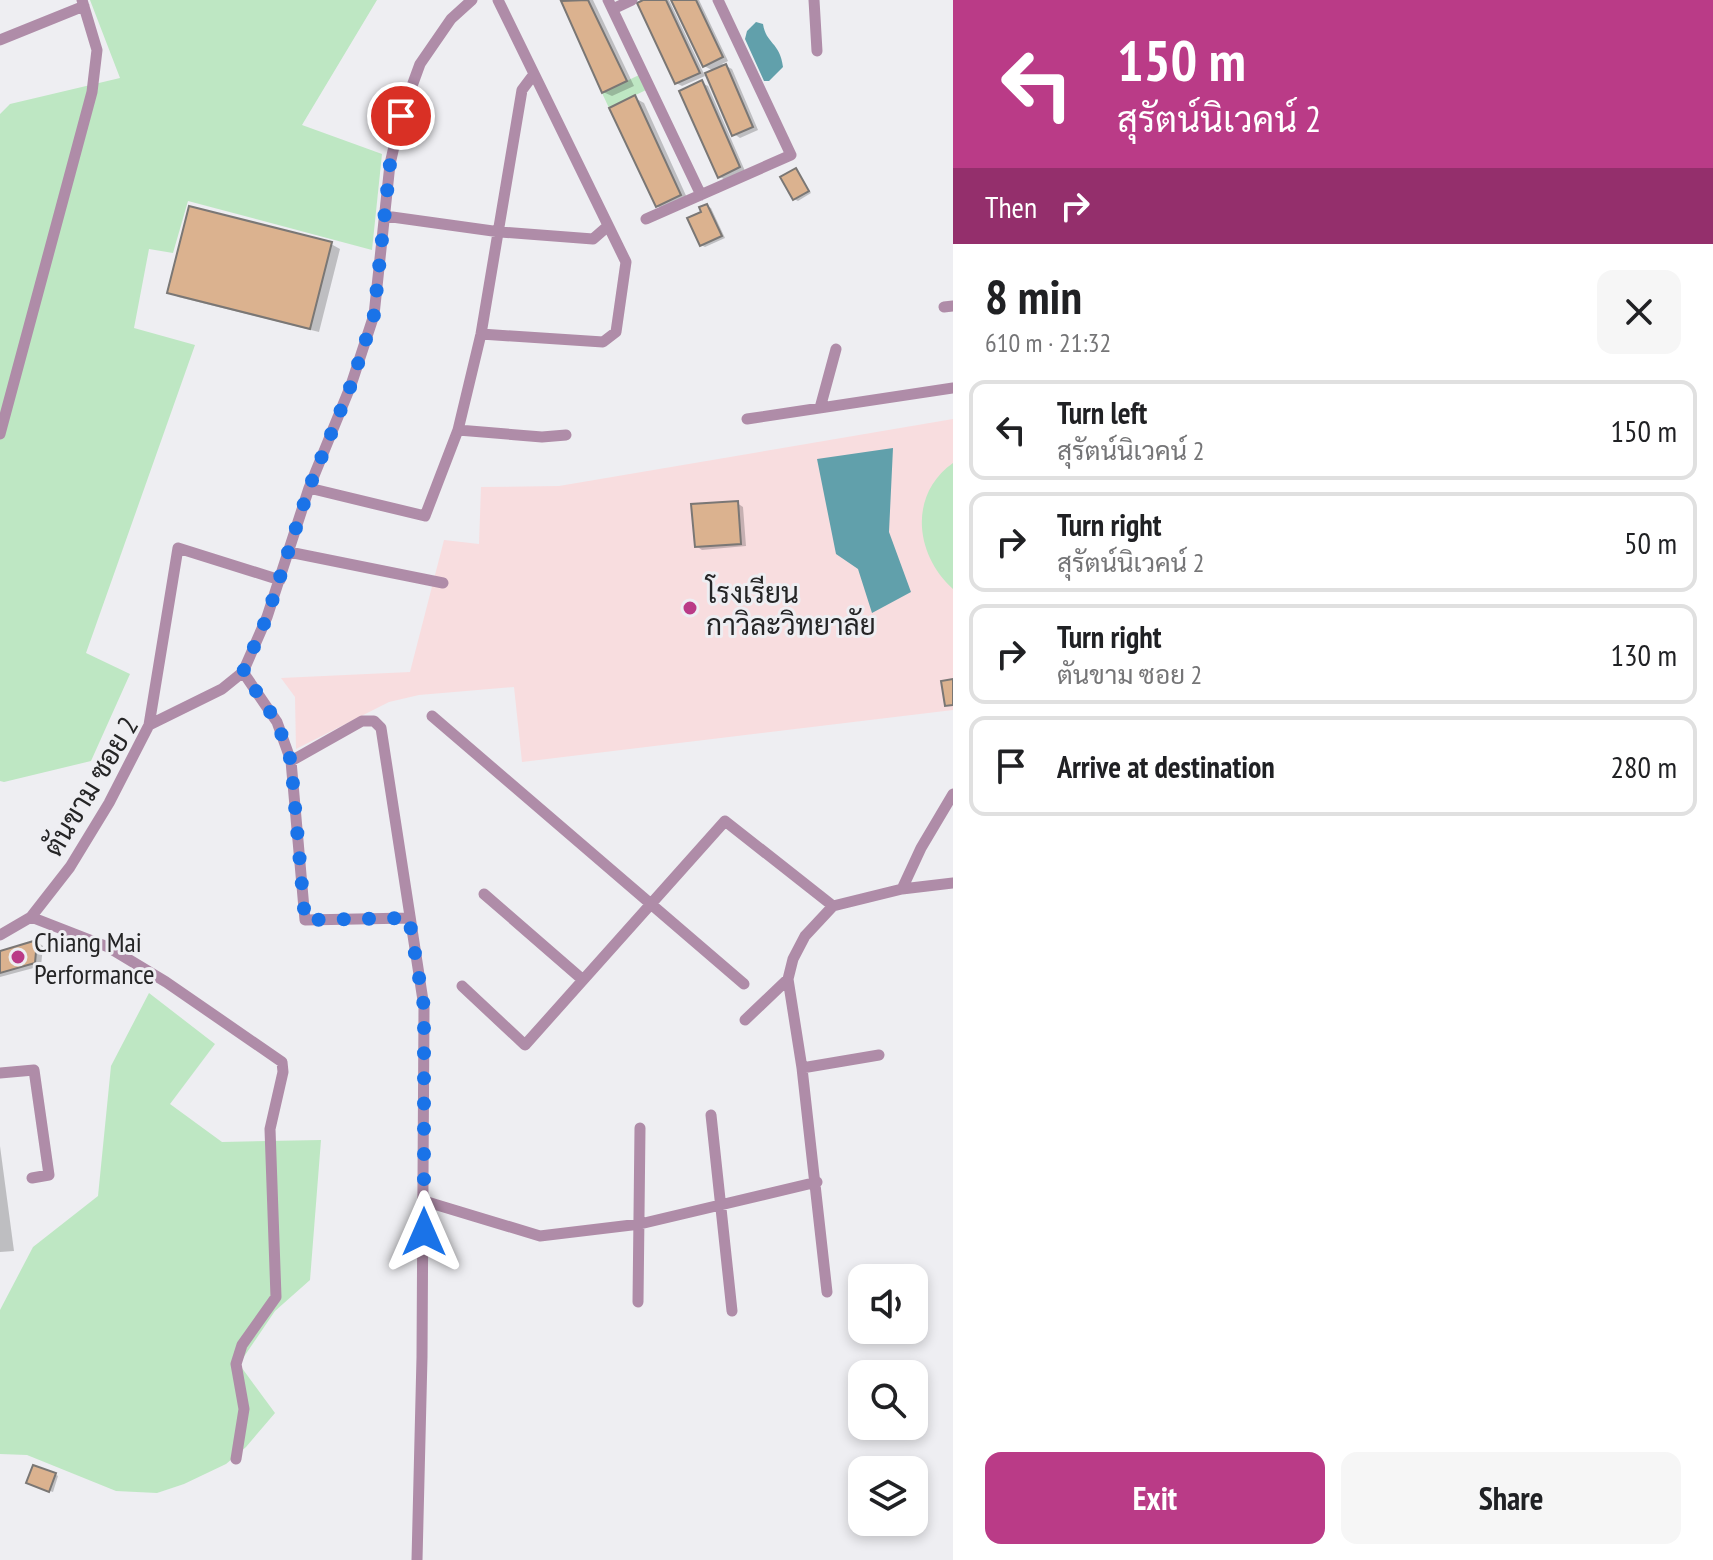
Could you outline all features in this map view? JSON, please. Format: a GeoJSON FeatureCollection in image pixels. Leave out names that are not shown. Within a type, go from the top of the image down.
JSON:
{"type":"FeatureCollection","features":[{"type":"Feature","properties":{"kind":"street"},"geometry":{"type":"LineString","coordinates":[[409,918],[305,920],[291,761],[277,722],[243,672],[280,580],[309,488],[351,385],[374,315],[390,164],[401,116],[420,64],[451,19],[472,0]]}},
{"type":"Feature","properties":{"kind":"street"},"geometry":{"type":"LineString","coordinates":[[481,334],[603,342],[616,332],[626,262],[498,0]]}},
{"type":"Feature","properties":{"kind":"street"},"geometry":{"type":"LineString","coordinates":[[632,0],[610,4],[701,195]]}},
{"type":"Feature","properties":{"kind":"street"},"geometry":{"type":"LineString","coordinates":[[646,219],[791,155],[718,0]]}},
{"type":"Feature","properties":{"kind":"street"},"geometry":{"type":"LineString","coordinates":[[814,0],[817,51]]}},
{"type":"Feature","properties":{"kind":"street"},"geometry":{"type":"LineString","coordinates":[[0,40],[83,3],[97,50],[92,92],[0,434]]}},
{"type":"Feature","properties":{"kind":"street"},"geometry":{"type":"LineString","coordinates":[[309,488],[425,516],[458,430],[481,334],[522,90],[534,74]]}},
{"type":"Feature","properties":{"kind":"street"},"geometry":{"type":"LineString","coordinates":[[385,216],[500,232],[593,239],[608,226]]}},
{"type":"Feature","properties":{"kind":"street"},"geometry":{"type":"LineString","coordinates":[[820,408],[836,349]]}},
{"type":"Feature","properties":{"kind":"street"},"geometry":{"type":"LineString","coordinates":[[747,419],[953,388]]}},
{"type":"Feature","properties":{"kind":"street"},"geometry":{"type":"LineString","coordinates":[[458,430],[542,437],[566,435]]}},
{"type":"Feature","properties":{"kind":"street"},"geometry":{"type":"LineString","coordinates":[[149,725],[178,548],[280,580]]}},
{"type":"Feature","properties":{"kind":"street"},"geometry":{"type":"LineString","coordinates":[[289,552],[443,583]]}},
{"type":"Feature","properties":{"kind":"street","name":"ตันขาม ซอย 2"},"geometry":{"type":"LineString","coordinates":[[31,917],[70,867],[109,803],[149,725],[222,689],[243,672]]}},
{"type":"Feature","properties":{"kind":"street"},"geometry":{"type":"LineString","coordinates":[[432,716],[744,984]]}},
{"type":"Feature","properties":{"kind":"street"},"geometry":{"type":"LineString","coordinates":[[291,761],[362,721],[374,721],[381,728],[424,1007],[424,1201],[417,1560]]}},
{"type":"Feature","properties":{"kind":"street"},"geometry":{"type":"LineString","coordinates":[[902,889],[921,848],[953,794]]}},
{"type":"Feature","properties":{"kind":"street"},"geometry":{"type":"LineString","coordinates":[[462,986],[525,1045],[725,821],[833,906]]}},
{"type":"Feature","properties":{"kind":"street"},"geometry":{"type":"LineString","coordinates":[[745,1020],[788,979],[805,936],[833,906],[902,889],[953,883]]}},
{"type":"Feature","properties":{"kind":"street"},"geometry":{"type":"LineString","coordinates":[[484,894],[583,980]]}},
{"type":"Feature","properties":{"kind":"street"},"geometry":{"type":"LineString","coordinates":[[0,935],[31,917],[108,947],[166,982],[282,1062],[283,1072],[270,1129],[276,1297],[242,1345],[236,1364],[244,1409],[236,1459]]}},
{"type":"Feature","properties":{"kind":"street"},"geometry":{"type":"LineString","coordinates":[[788,979],[817,1182],[827,1292]]}},
{"type":"Feature","properties":{"kind":"street"},"geometry":{"type":"LineString","coordinates":[[802,1068],[879,1055]]}},
{"type":"Feature","properties":{"kind":"street"},"geometry":{"type":"LineString","coordinates":[[0,1073],[34,1070],[49,1175],[32,1178]]}},
{"type":"Feature","properties":{"kind":"street"},"geometry":{"type":"LineString","coordinates":[[711,1115],[732,1311]]}},
{"type":"Feature","properties":{"kind":"street"},"geometry":{"type":"LineString","coordinates":[[638,1302],[640,1128]]}},
{"type":"Feature","properties":{"kind":"street"},"geometry":{"type":"LineString","coordinates":[[424,1201],[540,1236],[640,1224],[817,1182]]}},
{"type":"Feature","properties":{"kind":"shaded area","name":"โรงเรียน กาวิละวิทยาลัย"},"geometry":{"type":"Polygon","coordinates":[[[953,419],[953,710],[522,762],[514,687],[419,695],[389,702],[296,749],[295,697],[281,678],[410,672],[444,540],[479,544],[481,487],[559,486],[953,419]]]}},
{"type":"Feature","properties":{"kind":"green space"},"geometry":{"type":"Polygon","coordinates":[[[90,0],[377,0],[302,125],[382,154],[372,250],[188,201],[173,253],[149,249],[134,328],[195,345],[86,653],[130,674],[91,761],[4,782],[0,781],[0,114],[10,104],[120,78],[90,0]]]}},
{"type":"Feature","properties":{"kind":"green space"},"geometry":{"type":"Polygon","coordinates":[[[639,75],[646,90],[609,108],[602,93],[639,75]]]}},
{"type":"Feature","properties":{"kind":"green space"},"geometry":{"type":"Polygon","coordinates":[[[953,463],[953,589],[931,559],[924,543],[922,525],[923,508],[929,491],[953,463]]]}},
{"type":"Feature","properties":{"kind":"green space"},"geometry":{"type":"Polygon","coordinates":[[[149,993],[215,1044],[170,1104],[222,1142],[321,1140],[310,1280],[275,1311],[239,1364],[275,1413],[246,1447],[226,1464],[157,1493],[116,1491],[27,1455],[0,1454],[0,1310],[33,1247],[98,1196],[111,1066],[149,993]]]}},
{"type":"Feature","properties":{"kind":"water"},"geometry":{"type":"Polygon","coordinates":[[[756,22],[763,24],[783,67],[769,81],[764,81],[745,39],[747,31],[756,22]]]}},
{"type":"Feature","properties":{"kind":"water"},"geometry":{"type":"Polygon","coordinates":[[[893,448],[889,532],[911,592],[872,613],[858,569],[836,554],[817,459],[893,448]]]}},
{"type":"Feature","properties":{"kind":"building"},"geometry":{"type":"Polygon","coordinates":[[[588,0],[627,81],[602,93],[561,1],[588,0]]]}},
{"type":"Feature","properties":{"kind":"building"},"geometry":{"type":"Polygon","coordinates":[[[666,0],[700,73],[675,84],[637,3],[666,0]]]}},
{"type":"Feature","properties":{"kind":"building"},"geometry":{"type":"Polygon","coordinates":[[[671,0],[696,0],[723,57],[703,67],[671,0]]]}},
{"type":"Feature","properties":{"kind":"building"},"geometry":{"type":"Polygon","coordinates":[[[726,64],[753,127],[732,136],[705,73],[726,64]]]}},
{"type":"Feature","properties":{"kind":"building"},"geometry":{"type":"Polygon","coordinates":[[[702,80],[740,167],[718,178],[679,91],[702,80]]]}},
{"type":"Feature","properties":{"kind":"building"},"geometry":{"type":"Polygon","coordinates":[[[635,95],[681,195],[656,207],[609,108],[635,95]]]}},
{"type":"Feature","properties":{"kind":"building"},"geometry":{"type":"Polygon","coordinates":[[[796,168],[809,191],[793,200],[780,177],[796,168]]]}},
{"type":"Feature","properties":{"kind":"building"},"geometry":{"type":"Polygon","coordinates":[[[707,204],[722,236],[700,246],[687,218],[701,212],[699,207],[707,204]]]}},
{"type":"Feature","properties":{"kind":"building"},"geometry":{"type":"Polygon","coordinates":[[[189,206],[332,242],[310,329],[167,293],[189,206]]]}},
{"type":"Feature","properties":{"kind":"building"},"geometry":{"type":"Polygon","coordinates":[[[738,501],[741,544],[695,547],[691,504],[738,501]]]}},
{"type":"Feature","properties":{"kind":"building"},"geometry":{"type":"Polygon","coordinates":[[[953,679],[953,705],[945,706],[941,681],[953,679]]]}},
{"type":"Feature","properties":{"kind":"building","name":"Chiang Mai Performance"},"geometry":{"type":"Polygon","coordinates":[[[37,940],[35,963],[0,973],[0,951],[37,940]]]}},
{"type":"Feature","properties":{"kind":"building"},"geometry":{"type":"Polygon","coordinates":[[[33,1465],[56,1473],[49,1492],[26,1483],[33,1465]]]}},
{"type":"Feature","properties":{"kind":"place","name":"โรงเรียน กาวิละวิทยาลัย"},"geometry":{"type":"Point","coordinates":[690,608]}},
{"type":"Feature","properties":{"kind":"place","name":"Chiang Mai Performance"},"geometry":{"type":"Point","coordinates":[18,957]}},
{"type":"Feature","properties":{"kind":"route"},"geometry":{"type":"LineString","coordinates":[[401,116],[390,164],[374,315],[351,385],[309,488],[267,617],[243,672],[277,722],[291,761],[305,920],[409,918],[424,1007],[424,1232]]}}]}
